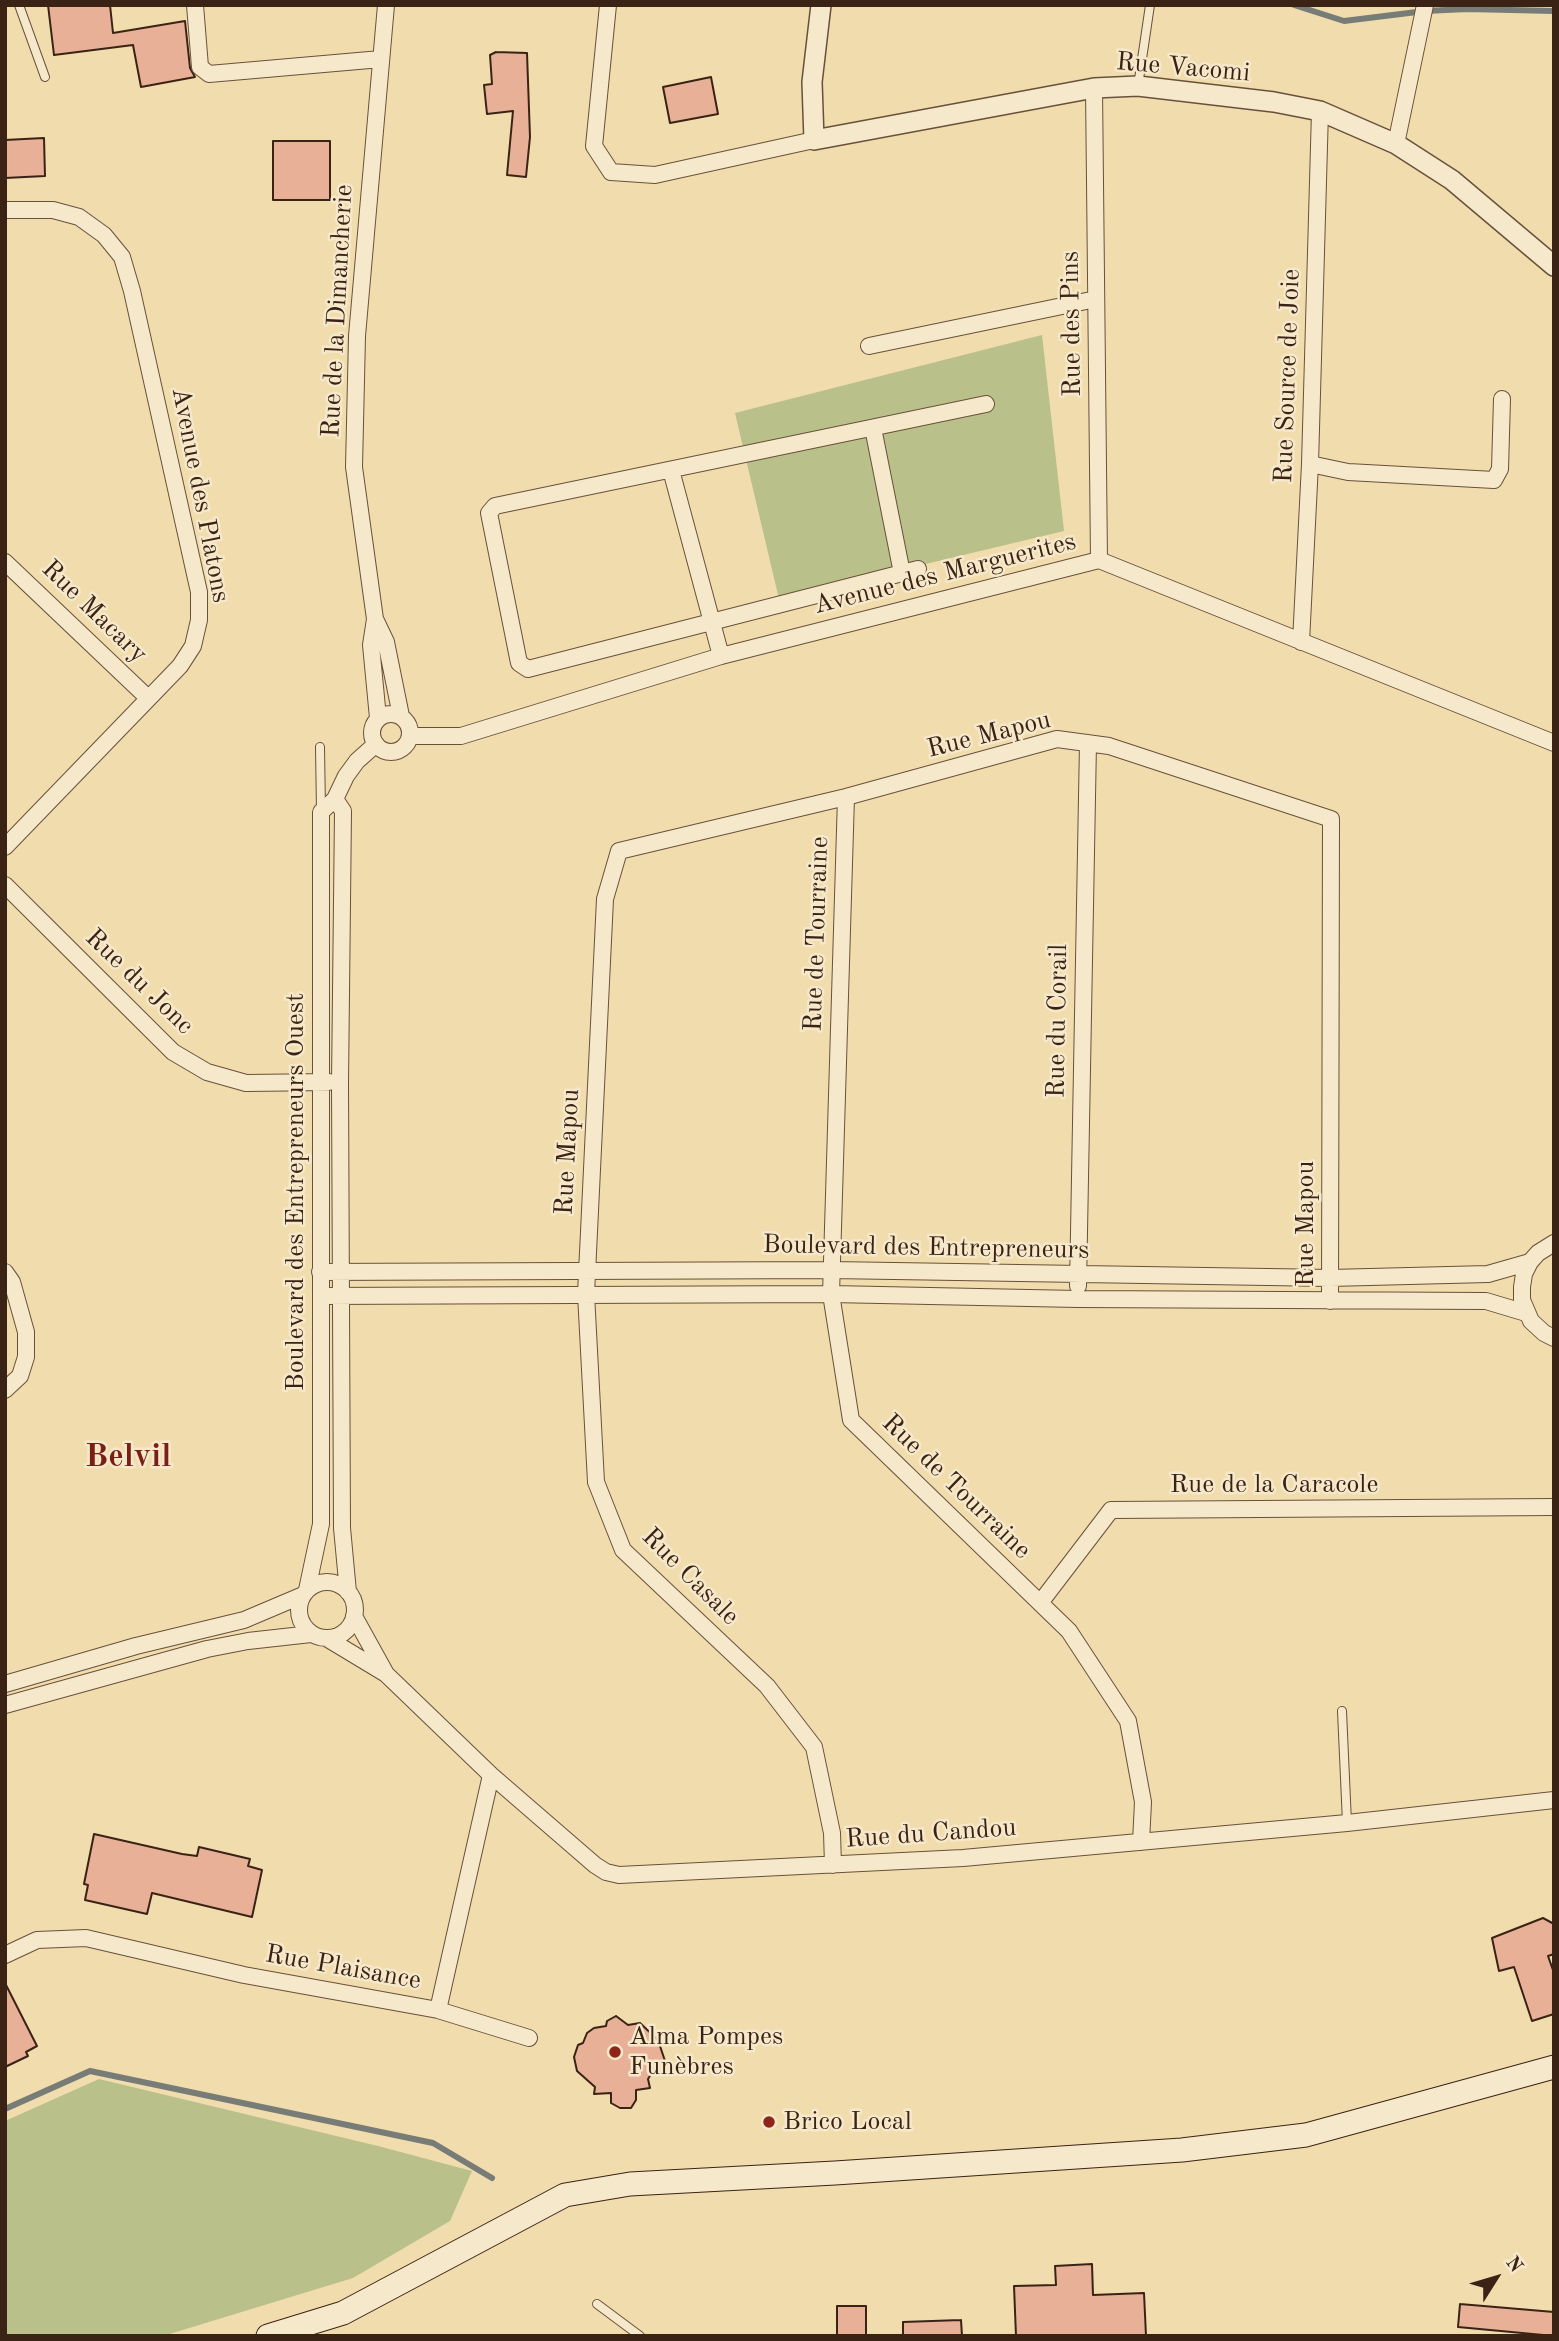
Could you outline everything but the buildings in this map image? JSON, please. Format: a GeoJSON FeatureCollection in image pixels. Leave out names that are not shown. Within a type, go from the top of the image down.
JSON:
{"type":"FeatureCollection","features":[{"type":"Feature","properties":{"kind":"main road"},"geometry":{"type":"LineString","coordinates":[[268,2336],[343,2313],[565,2195],[631,2183],[835,2173],[1182,2150],[1306,2135],[1554,2067]]}},
{"type":"Feature","properties":{"kind":"street"},"geometry":{"type":"LineString","coordinates":[[195,5],[200,66],[209,74],[381,59]]}},
{"type":"Feature","properties":{"kind":"street","name":"Rue de la Dimancherie"},"geometry":{"type":"LineString","coordinates":[[378,718],[371,645],[375,619],[354,467],[357,337],[386,5]]}},
{"type":"Feature","properties":{"kind":"street"},"geometry":{"type":"LineString","coordinates":[[608,5],[594,146],[611,172],[655,175],[814,139],[812,82],[821,5]]}},
{"type":"Feature","properties":{"kind":"street"},"geometry":{"type":"LineString","coordinates":[[1396,144],[1425,5]]}},
{"type":"Feature","properties":{"kind":"street","name":"Rue Vacomi"},"geometry":{"type":"LineString","coordinates":[[814,139],[1094,88],[1138,86],[1274,102],[1320,111],[1396,144],[1452,180],[1554,267]]}},
{"type":"Feature","properties":{"kind":"street","name":"Rue des Pins"},"geometry":{"type":"LineString","coordinates":[[1094,88],[1099,560]]}},
{"type":"Feature","properties":{"kind":"street","name":"Rue Source de Joie"},"geometry":{"type":"LineString","coordinates":[[1301,642],[1310,464],[1320,111]]}},
{"type":"Feature","properties":{"kind":"street","name":"Avenue des Platons"},"geometry":{"type":"LineString","coordinates":[[5,210],[53,210],[79,217],[104,235],[122,257],[132,291],[199,592],[199,620],[193,646],[180,666],[5,847]]}},
{"type":"Feature","properties":{"kind":"street"},"geometry":{"type":"LineString","coordinates":[[869,346],[1096,299]]}},
{"type":"Feature","properties":{"kind":"street"},"geometry":{"type":"LineString","coordinates":[[1310,464],[1348,472],[1494,480],[1500,469],[1502,399]]}},
{"type":"Feature","properties":{"kind":"street"},"geometry":{"type":"LineString","coordinates":[[873,428],[910,571],[528,669],[519,663],[489,513],[495,506],[986,404]]}},
{"type":"Feature","properties":{"kind":"street"},"geometry":{"type":"LineString","coordinates":[[671,470],[720,656]]}},
{"type":"Feature","properties":{"kind":"street","name":"Avenue des Marguerites"},"geometry":{"type":"LineString","coordinates":[[376,744],[391,752],[400,751],[411,736],[461,736],[720,656],[1099,560],[1554,743]]}},
{"type":"Feature","properties":{"kind":"street","name":"Rue Macary"},"geometry":{"type":"LineString","coordinates":[[5,562],[148,698]]}},
{"type":"Feature","properties":{"kind":"street","name":"Rue de la Dimancherie"},"geometry":{"type":"LineString","coordinates":[[375,619],[386,642],[401,716]]}},
{"type":"Feature","properties":{"kind":"street"},"geometry":{"type":"LineString","coordinates":[[321,812],[335,799],[357,761],[376,744],[372,731],[378,718],[393,713],[401,716],[411,728],[411,736]]}},
{"type":"Feature","properties":{"kind":"street","name":"Rue Mapou"},"geometry":{"type":"LineString","coordinates":[[586,1294],[605,899],[619,850],[846,797],[1057,739],[1109,746],[1331,819],[1330,1301]]}},
{"type":"Feature","properties":{"kind":"street","name":"Rue du Corail"},"geometry":{"type":"LineString","coordinates":[[1078,1299],[1088,743]]}},
{"type":"Feature","properties":{"kind":"street","name":"Rue de Tourraine"},"geometry":{"type":"LineString","coordinates":[[846,797],[831,1294],[851,1420],[1069,1631],[1128,1721],[1143,1802],[1141,1842]]}},
{"type":"Feature","properties":{"kind":"street","name":"Boulevard des Entrepreneurs Ouest"},"geometry":{"type":"LineString","coordinates":[[335,799],[344,811],[340,1083],[342,1528],[348,1592]]}},
{"type":"Feature","properties":{"kind":"street","name":"Boulevard des Entrepreneurs Ouest"},"geometry":{"type":"LineString","coordinates":[[305,1592],[321,1524],[321,812]]}},
{"type":"Feature","properties":{"kind":"street","name":"Rue du Jonc"},"geometry":{"type":"LineString","coordinates":[[5,885],[173,1052],[207,1072],[246,1083],[340,1083]]}},
{"type":"Feature","properties":{"kind":"street"},"geometry":{"type":"LineString","coordinates":[[1554,1242],[1530,1262],[1521,1287],[1527,1313],[1537,1328],[1554,1338]]}},
{"type":"Feature","properties":{"kind":"street","name":"Boulevard des Entrepreneurs"},"geometry":{"type":"LineString","coordinates":[[320,1272],[832,1270],[1330,1278],[1488,1274],[1530,1262]]}},
{"type":"Feature","properties":{"kind":"street"},"geometry":{"type":"LineString","coordinates":[[5,1272],[12,1282],[26,1332],[26,1357],[20,1376],[5,1390]]}},
{"type":"Feature","properties":{"kind":"street","name":"Rue Casale"},"geometry":{"type":"LineString","coordinates":[[586,1294],[596,1482],[623,1550],[767,1686],[814,1748],[832,1833],[833,1865]]}},
{"type":"Feature","properties":{"kind":"street","name":"Boulevard des Entrepreneurs"},"geometry":{"type":"LineString","coordinates":[[320,1296],[831,1294],[1078,1299],[1486,1301],[1527,1313]]}},
{"type":"Feature","properties":{"kind":"street","name":"Rue de la Caracole"},"geometry":{"type":"LineString","coordinates":[[1040,1603],[1111,1510],[1554,1507]]}},
{"type":"Feature","properties":{"kind":"street"},"geometry":{"type":"LineString","coordinates":[[5,1684],[204,1628],[244,1620],[319,1583],[332,1582],[348,1592],[353,1599],[352,1623],[342,1634],[328,1639],[311,1634],[248,1641],[6,1700]]}},
{"type":"Feature","properties":{"kind":"street"},"geometry":{"type":"LineString","coordinates":[[305,1592],[300,1601],[299,1616],[311,1634]]}},
{"type":"Feature","properties":{"kind":"street","name":"Rue du Candou"},"geometry":{"type":"LineString","coordinates":[[354,1616],[386,1674]]}},
{"type":"Feature","properties":{"kind":"street"},"geometry":{"type":"LineString","coordinates":[[204,1628],[207,1649]]}},
{"type":"Feature","properties":{"kind":"street","name":"Rue du Candou"},"geometry":{"type":"LineString","coordinates":[[328,1639],[386,1674],[491,1775],[595,1865],[606,1872],[619,1875],[963,1858],[1347,1823],[1554,1800]]}},
{"type":"Feature","properties":{"kind":"street","name":"Rue Plaisance"},"geometry":{"type":"LineString","coordinates":[[5,1955],[37,1940],[86,1938],[244,1975],[438,2010],[491,1775]]}},
{"type":"Feature","properties":{"kind":"street"},"geometry":{"type":"LineString","coordinates":[[438,2010],[529,2038]]}},
{"type":"Feature","properties":{"kind":"lane"},"geometry":{"type":"LineString","coordinates":[[19,5],[44,77]]}},
{"type":"Feature","properties":{"kind":"lane"},"geometry":{"type":"LineString","coordinates":[[1138,86],[1149,7]]}},
{"type":"Feature","properties":{"kind":"lane"},"geometry":{"type":"LineString","coordinates":[[320,747],[321,812]]}},
{"type":"Feature","properties":{"kind":"lane"},"geometry":{"type":"LineString","coordinates":[[1342,1711],[1347,1823]]}},
{"type":"Feature","properties":{"kind":"lane"},"geometry":{"type":"LineString","coordinates":[[597,2304],[640,2336]]}},
{"type":"Feature","properties":{"kind":"green space"},"geometry":{"type":"Polygon","coordinates":[[[1042,335],[1064,531],[779,599],[735,413],[1042,335]]]}},
{"type":"Feature","properties":{"kind":"green space"},"geometry":{"type":"Polygon","coordinates":[[[99,2079],[472,2171],[450,2221],[353,2278],[163,2336],[5,2336],[5,2121],[99,2079]]]}},
{"type":"Feature","properties":{"kind":"waterway"},"geometry":{"type":"LineString","coordinates":[[1294,5],[1344,21],[1425,11],[1554,11]]}},
{"type":"Feature","properties":{"kind":"waterway"},"geometry":{"type":"LineString","coordinates":[[5,2109],[90,2071],[433,2143],[492,2178]]}},
{"type":"Feature","properties":{"kind":"place","name":"Alma Pompes Funèbres"},"geometry":{"type":"Point","coordinates":[615,2052]}},
{"type":"Feature","properties":{"kind":"place","name":"Brico Local"},"geometry":{"type":"Point","coordinates":[769,2122]}},
{"type":"Feature","properties":{"kind":"district","name":"Belvil"},"geometry":{"type":"Point","coordinates":[128,1457]}}]}
